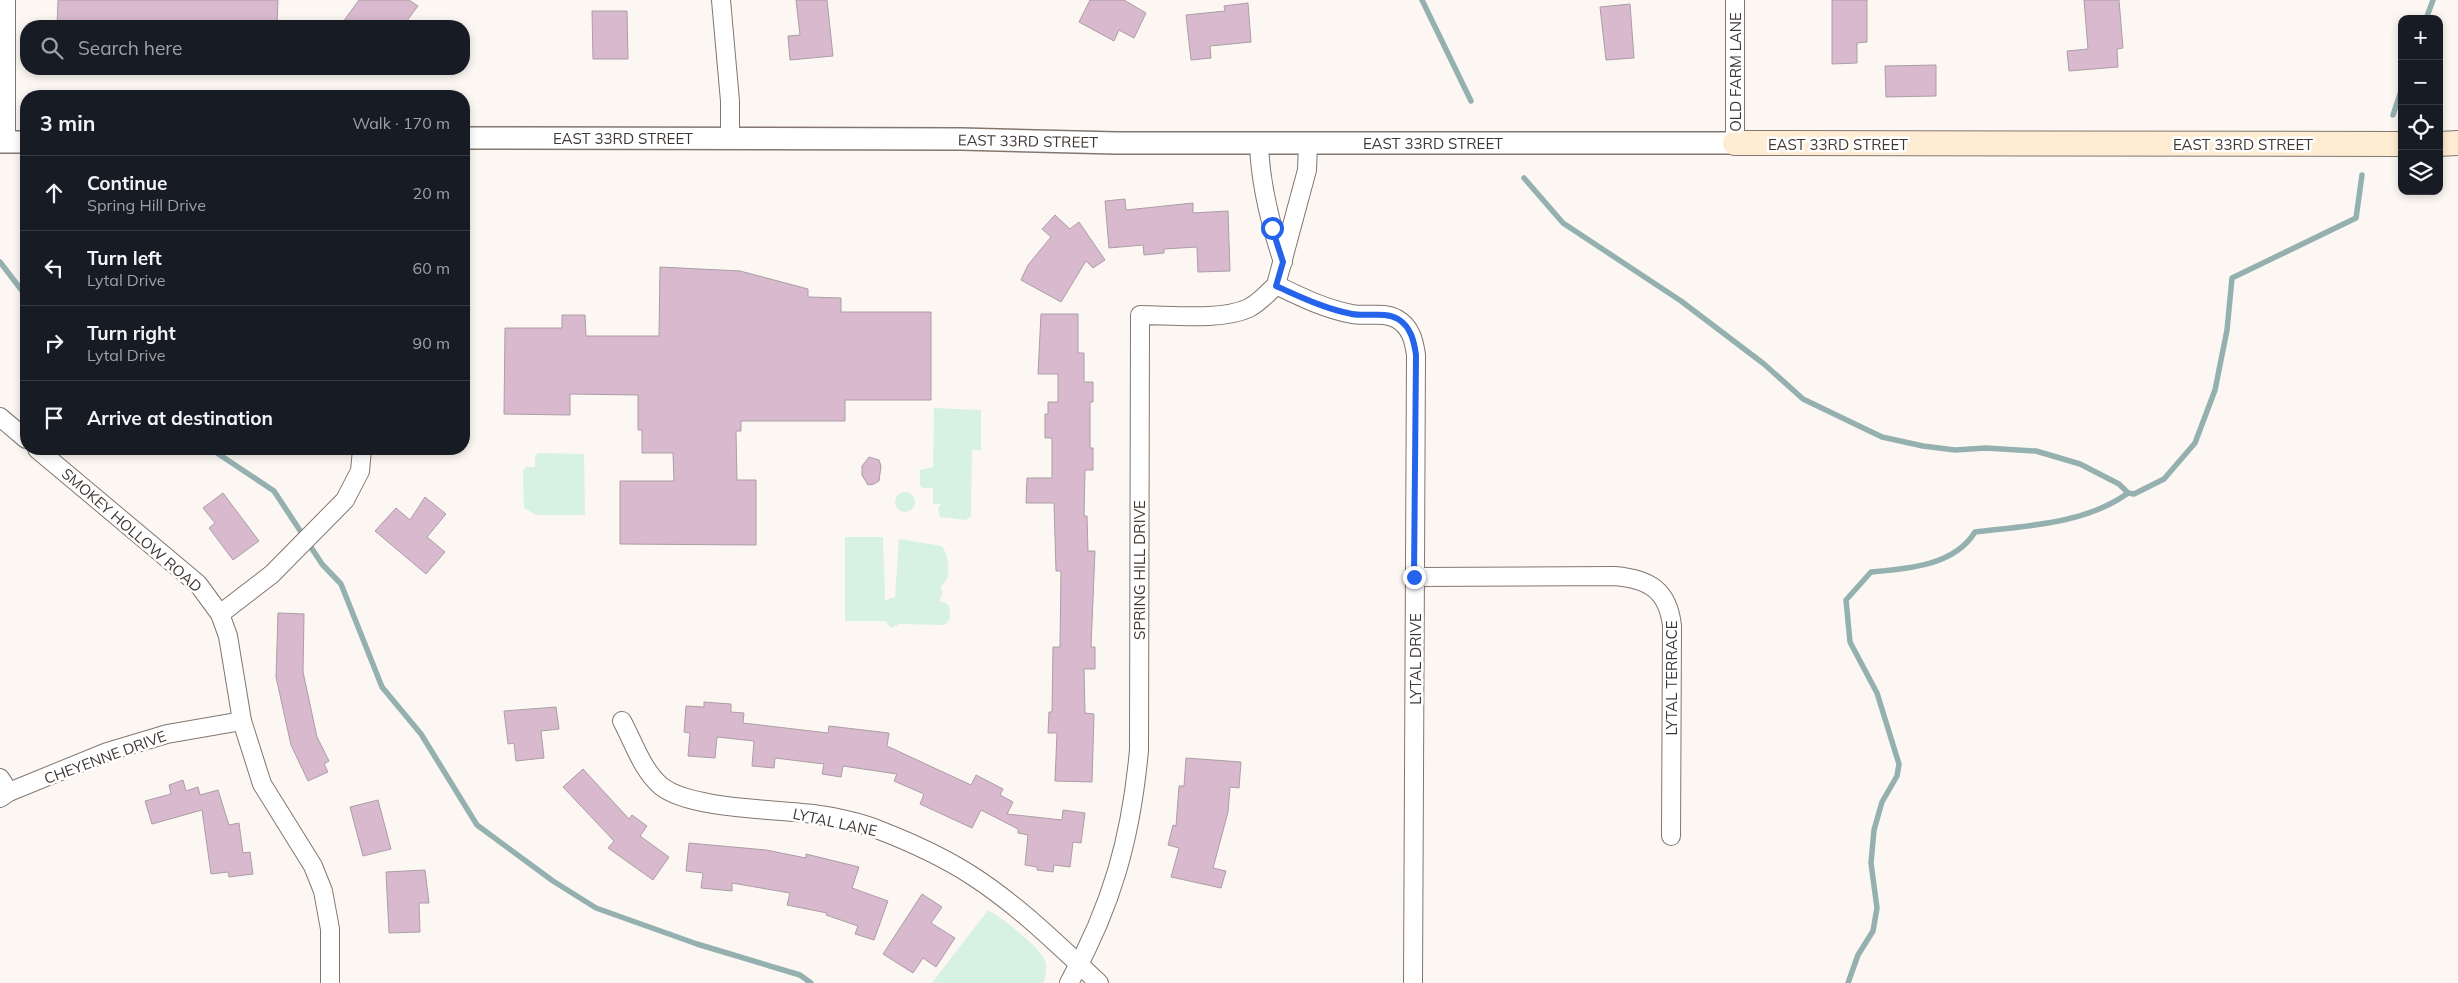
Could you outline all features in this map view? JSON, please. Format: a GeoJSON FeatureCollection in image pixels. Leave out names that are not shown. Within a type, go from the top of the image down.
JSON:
{"type":"FeatureCollection","features":[{"type":"Feature","properties":{"kind":"main road","name":"EAST 33RD STREET"},"geometry":{"type":"LineString","coordinates":[[1735,143],[2398,144]]}},
{"type":"Feature","properties":{"kind":"main road"},"geometry":{"type":"LineString","coordinates":[[2443,144],[2458,144]]}},
{"type":"Feature","properties":{"kind":"street"},"geometry":{"type":"LineString","coordinates":[[6,0],[11,142]]}},
{"type":"Feature","properties":{"kind":"street"},"geometry":{"type":"LineString","coordinates":[[721,0],[730,101],[730,138]]}},
{"type":"Feature","properties":{"kind":"street","name":"OLD FARM LANE"},"geometry":{"type":"LineString","coordinates":[[1734,0],[1735,143]]}},
{"type":"Feature","properties":{"kind":"street","name":"EAST 33RD STREET"},"geometry":{"type":"LineString","coordinates":[[470,138],[730,138],[1259,143],[1735,143]]}},
{"type":"Feature","properties":{"kind":"street"},"geometry":{"type":"LineString","coordinates":[[1259,143],[1261,180],[1272,228],[1283,262]]}},
{"type":"Feature","properties":{"kind":"street"},"geometry":{"type":"LineString","coordinates":[[1276,286],[1307,170],[1308,143]]}},
{"type":"Feature","properties":{"kind":"street","name":"LYTAL DRIVE"},"geometry":{"type":"LineString","coordinates":[[1276,286],[1328,308],[1354,315],[1390,316],[1407,327],[1413,339],[1416,355],[1414,577],[1415,973],[1413,983]]}},
{"type":"Feature","properties":{"kind":"street","name":"SPRING HILL DRIVE"},"geometry":{"type":"LineString","coordinates":[[1070,983],[1098,926],[1122,858],[1134,799],[1139,740],[1140,315],[1228,314],[1247,309],[1262,300],[1276,286]]}},
{"type":"Feature","properties":{"kind":"street"},"geometry":{"type":"LineString","coordinates":[[0,417],[20,434]]}},
{"type":"Feature","properties":{"kind":"street","name":"SMOKEY HOLLOW ROAD"},"geometry":{"type":"LineString","coordinates":[[44,455],[198,584],[220,614],[228,636],[242,721],[262,784],[313,866],[322,891],[330,929],[330,983]]}},
{"type":"Feature","properties":{"kind":"street"},"geometry":{"type":"LineString","coordinates":[[220,614],[277,569],[345,500],[360,471],[361,455]]}},
{"type":"Feature","properties":{"kind":"street","name":"LYTAL TERRACE"},"geometry":{"type":"LineString","coordinates":[[1414,577],[1615,576],[1637,578],[1654,587],[1664,598],[1670,610],[1672,626],[1671,836]]}},
{"type":"Feature","properties":{"kind":"street","name":"CHEYENNE DRIVE"},"geometry":{"type":"LineString","coordinates":[[3,790],[107,752],[167,734],[242,721]]}},
{"type":"Feature","properties":{"kind":"street","name":"LYTAL LANE"},"geometry":{"type":"LineString","coordinates":[[622,721],[647,769],[660,785],[672,792],[716,803],[814,814],[846,820],[878,829],[919,846],[971,874],[1018,909],[1098,983]]}},
{"type":"Feature","properties":{"kind":"green space"},"geometry":{"type":"Polygon","coordinates":[[[934,408],[981,410],[981,450],[972,450],[971,516],[966,520],[940,517],[938,509],[941,504],[933,504],[933,488],[923,488],[920,486],[920,470],[933,467],[934,408]]]}},
{"type":"Feature","properties":{"kind":"green space"},"geometry":{"type":"Polygon","coordinates":[[[538,453],[584,454],[585,515],[536,515],[524,508],[523,471],[526,467],[535,467],[535,456],[538,453]]]}},
{"type":"Feature","properties":{"kind":"green space"},"geometry":{"type":"Polygon","coordinates":[[[905,492],[912,495],[915,502],[912,509],[905,512],[898,509],[895,502],[898,495],[905,492]]]}},
{"type":"Feature","properties":{"kind":"green space"},"geometry":{"type":"Polygon","coordinates":[[[845,537],[883,537],[885,600],[895,597],[899,539],[942,546],[948,561],[948,573],[947,579],[941,586],[942,595],[939,601],[948,604],[950,616],[947,623],[944,625],[899,624],[891,628],[885,621],[845,621],[845,537]]]}},
{"type":"Feature","properties":{"kind":"green space"},"geometry":{"type":"Polygon","coordinates":[[[988,910],[1021,934],[1038,950],[1046,963],[1044,983],[932,983],[988,910]]]}},
{"type":"Feature","properties":{"kind":"building"},"geometry":{"type":"Polygon","coordinates":[[[58,0],[278,0],[277,20],[57,20],[58,0]]]}},
{"type":"Feature","properties":{"kind":"building"},"geometry":{"type":"Polygon","coordinates":[[[359,0],[409,0],[418,6],[408,20],[344,20],[359,0]]]}},
{"type":"Feature","properties":{"kind":"building"},"geometry":{"type":"Polygon","coordinates":[[[796,0],[827,0],[833,56],[790,60],[788,36],[800,35],[796,0]]]}},
{"type":"Feature","properties":{"kind":"building"},"geometry":{"type":"Polygon","coordinates":[[[1090,0],[1124,0],[1146,13],[1134,38],[1119,30],[1114,41],[1079,22],[1090,0]]]}},
{"type":"Feature","properties":{"kind":"building"},"geometry":{"type":"Polygon","coordinates":[[[1832,0],[1867,0],[1867,42],[1857,43],[1857,63],[1832,64],[1832,0]]]}},
{"type":"Feature","properties":{"kind":"building"},"geometry":{"type":"Polygon","coordinates":[[[2084,0],[2119,0],[2123,48],[2117,49],[2118,67],[2069,71],[2067,51],[2088,49],[2084,0]]]}},
{"type":"Feature","properties":{"kind":"building"},"geometry":{"type":"Polygon","coordinates":[[[1248,3],[1251,42],[1210,46],[1211,58],[1191,60],[1186,15],[1225,11],[1224,6],[1248,3]]]}},
{"type":"Feature","properties":{"kind":"building"},"geometry":{"type":"Polygon","coordinates":[[[1630,4],[1634,58],[1606,60],[1600,7],[1630,4]]]}},
{"type":"Feature","properties":{"kind":"building"},"geometry":{"type":"Polygon","coordinates":[[[592,11],[627,11],[628,59],[593,59],[592,11]]]}},
{"type":"Feature","properties":{"kind":"building"},"geometry":{"type":"Polygon","coordinates":[[[1936,65],[1936,96],[1886,97],[1885,66],[1936,65]]]}},
{"type":"Feature","properties":{"kind":"building"},"geometry":{"type":"Polygon","coordinates":[[[1125,199],[1126,210],[1193,203],[1193,213],[1228,211],[1230,271],[1198,272],[1197,247],[1164,249],[1164,253],[1144,255],[1143,245],[1109,248],[1105,201],[1125,199]]]}},
{"type":"Feature","properties":{"kind":"building"},"geometry":{"type":"Polygon","coordinates":[[[1055,215],[1070,229],[1079,222],[1105,260],[1093,268],[1086,261],[1061,302],[1021,280],[1028,265],[1051,237],[1042,229],[1055,215]]]}},
{"type":"Feature","properties":{"kind":"building"},"geometry":{"type":"Polygon","coordinates":[[[660,267],[740,271],[808,289],[808,297],[841,298],[841,312],[931,312],[931,400],[845,400],[845,421],[741,421],[741,431],[736,431],[737,480],[756,480],[756,545],[620,544],[620,481],[674,481],[673,453],[642,453],[642,430],[638,430],[638,395],[570,394],[570,415],[504,414],[505,328],[562,328],[562,315],[585,315],[586,336],[659,336],[660,267]]]}},
{"type":"Feature","properties":{"kind":"building"},"geometry":{"type":"Polygon","coordinates":[[[1041,314],[1078,314],[1078,353],[1084,353],[1084,382],[1093,382],[1093,402],[1090,402],[1090,448],[1093,448],[1093,470],[1085,470],[1084,516],[1087,516],[1088,551],[1095,551],[1091,647],[1095,647],[1095,669],[1084,669],[1085,713],[1094,714],[1092,782],[1055,781],[1057,733],[1048,733],[1049,712],[1052,712],[1053,647],[1060,647],[1061,571],[1056,571],[1054,503],[1026,503],[1027,478],[1052,478],[1052,438],[1045,438],[1045,414],[1048,414],[1048,402],[1058,402],[1058,374],[1038,374],[1041,314]]]}},
{"type":"Feature","properties":{"kind":"building"},"geometry":{"type":"Polygon","coordinates":[[[869,457],[879,460],[881,466],[879,481],[868,485],[862,475],[862,466],[869,457]]]}},
{"type":"Feature","properties":{"kind":"building"},"geometry":{"type":"Polygon","coordinates":[[[223,493],[259,541],[233,560],[209,528],[215,523],[203,508],[223,493]]]}},
{"type":"Feature","properties":{"kind":"building"},"geometry":{"type":"Polygon","coordinates":[[[425,497],[446,514],[427,537],[445,552],[426,574],[375,531],[396,508],[410,520],[425,497]]]}},
{"type":"Feature","properties":{"kind":"building"},"geometry":{"type":"Polygon","coordinates":[[[278,613],[304,614],[303,672],[317,737],[329,761],[324,764],[328,772],[308,781],[291,745],[276,677],[278,613]]]}},
{"type":"Feature","properties":{"kind":"building"},"geometry":{"type":"Polygon","coordinates":[[[704,702],[731,704],[731,712],[744,713],[743,723],[828,733],[829,726],[889,733],[887,746],[971,785],[976,775],[1003,789],[1000,795],[1013,802],[1007,814],[1062,820],[1063,810],[1085,813],[1081,843],[1073,842],[1070,867],[1054,865],[1053,872],[1037,870],[1037,867],[1025,865],[1028,835],[1018,833],[1018,829],[981,810],[972,828],[920,804],[924,794],[894,781],[897,774],[843,766],[841,777],[822,774],[824,764],[775,758],[774,768],[752,766],[754,741],[717,737],[715,758],[688,756],[690,733],[684,732],[686,706],[704,707],[704,702]]]}},
{"type":"Feature","properties":{"kind":"building"},"geometry":{"type":"Polygon","coordinates":[[[556,707],[559,729],[541,731],[544,758],[516,761],[514,743],[508,744],[504,711],[556,707]]]}},
{"type":"Feature","properties":{"kind":"building"},"geometry":{"type":"Polygon","coordinates":[[[1186,758],[1241,762],[1239,788],[1230,787],[1228,812],[1213,868],[1226,871],[1221,888],[1171,877],[1179,848],[1168,845],[1173,825],[1176,826],[1179,786],[1184,786],[1186,758]]]}},
{"type":"Feature","properties":{"kind":"building"},"geometry":{"type":"Polygon","coordinates":[[[583,769],[629,819],[632,815],[647,826],[640,836],[669,857],[653,880],[608,848],[614,841],[563,787],[583,769]]]}},
{"type":"Feature","properties":{"kind":"building"},"geometry":{"type":"Polygon","coordinates":[[[183,780],[186,791],[198,787],[200,795],[218,790],[229,825],[239,823],[243,853],[250,852],[253,874],[229,877],[228,872],[211,874],[202,810],[152,824],[145,801],[171,794],[169,785],[183,780]]]}},
{"type":"Feature","properties":{"kind":"building"},"geometry":{"type":"Polygon","coordinates":[[[378,800],[391,849],[363,856],[350,807],[378,800]]]}},
{"type":"Feature","properties":{"kind":"building"},"geometry":{"type":"Polygon","coordinates":[[[689,843],[766,850],[806,858],[806,854],[859,867],[852,888],[888,901],[874,940],[855,934],[858,926],[826,915],[827,913],[787,905],[790,893],[732,883],[732,891],[701,888],[703,873],[686,871],[689,843]]]}},
{"type":"Feature","properties":{"kind":"building"},"geometry":{"type":"Polygon","coordinates":[[[425,870],[429,903],[419,903],[420,932],[389,933],[386,872],[425,870]]]}},
{"type":"Feature","properties":{"kind":"building"},"geometry":{"type":"Polygon","coordinates":[[[922,894],[942,907],[931,923],[955,938],[936,967],[923,958],[913,973],[883,954],[922,894]]]}},
{"type":"Feature","properties":{"kind":"waterway"},"geometry":{"type":"LineString","coordinates":[[1422,0],[1471,101]]}},
{"type":"Feature","properties":{"kind":"waterway"},"geometry":{"type":"LineString","coordinates":[[2427,15],[2433,0]]}},
{"type":"Feature","properties":{"kind":"waterway"},"geometry":{"type":"LineString","coordinates":[[2393,115],[2398,100]]}},
{"type":"Feature","properties":{"kind":"waterway"},"geometry":{"type":"LineString","coordinates":[[1524,178],[1563,223],[1681,301],[1764,364],[1803,399],[1882,437],[1923,446],[1955,450],[1986,448],[2036,451],[2080,464],[2119,484],[2128,493],[2134,494],[2164,479],[2195,443],[2215,390],[2227,330],[2232,278],[2356,218],[2362,175]]}},
{"type":"Feature","properties":{"kind":"waterway"},"geometry":{"type":"LineString","coordinates":[[0,262],[20,288]]}},
{"type":"Feature","properties":{"kind":"waterway"},"geometry":{"type":"LineString","coordinates":[[220,455],[274,491],[322,564],[341,584],[382,687],[421,734],[477,825],[553,881],[596,908],[697,944],[800,975],[811,983]]}},
{"type":"Feature","properties":{"kind":"waterway"},"geometry":{"type":"LineString","coordinates":[[1848,983],[1858,955],[1873,931],[1877,908],[1871,863],[1874,830],[1882,802],[1897,776],[1899,764],[1877,693],[1850,642],[1846,600],[1871,572],[1929,564],[1955,552],[1975,532],[2054,522],[2074,517],[2093,511],[2128,493]]}},
{"type":"Feature","properties":{"kind":"route"},"geometry":{"type":"LineString","coordinates":[[1272,228],[1283,262],[1276,286],[1328,308],[1354,315],[1390,316],[1407,327],[1413,339],[1416,355],[1414,577]]}}]}
